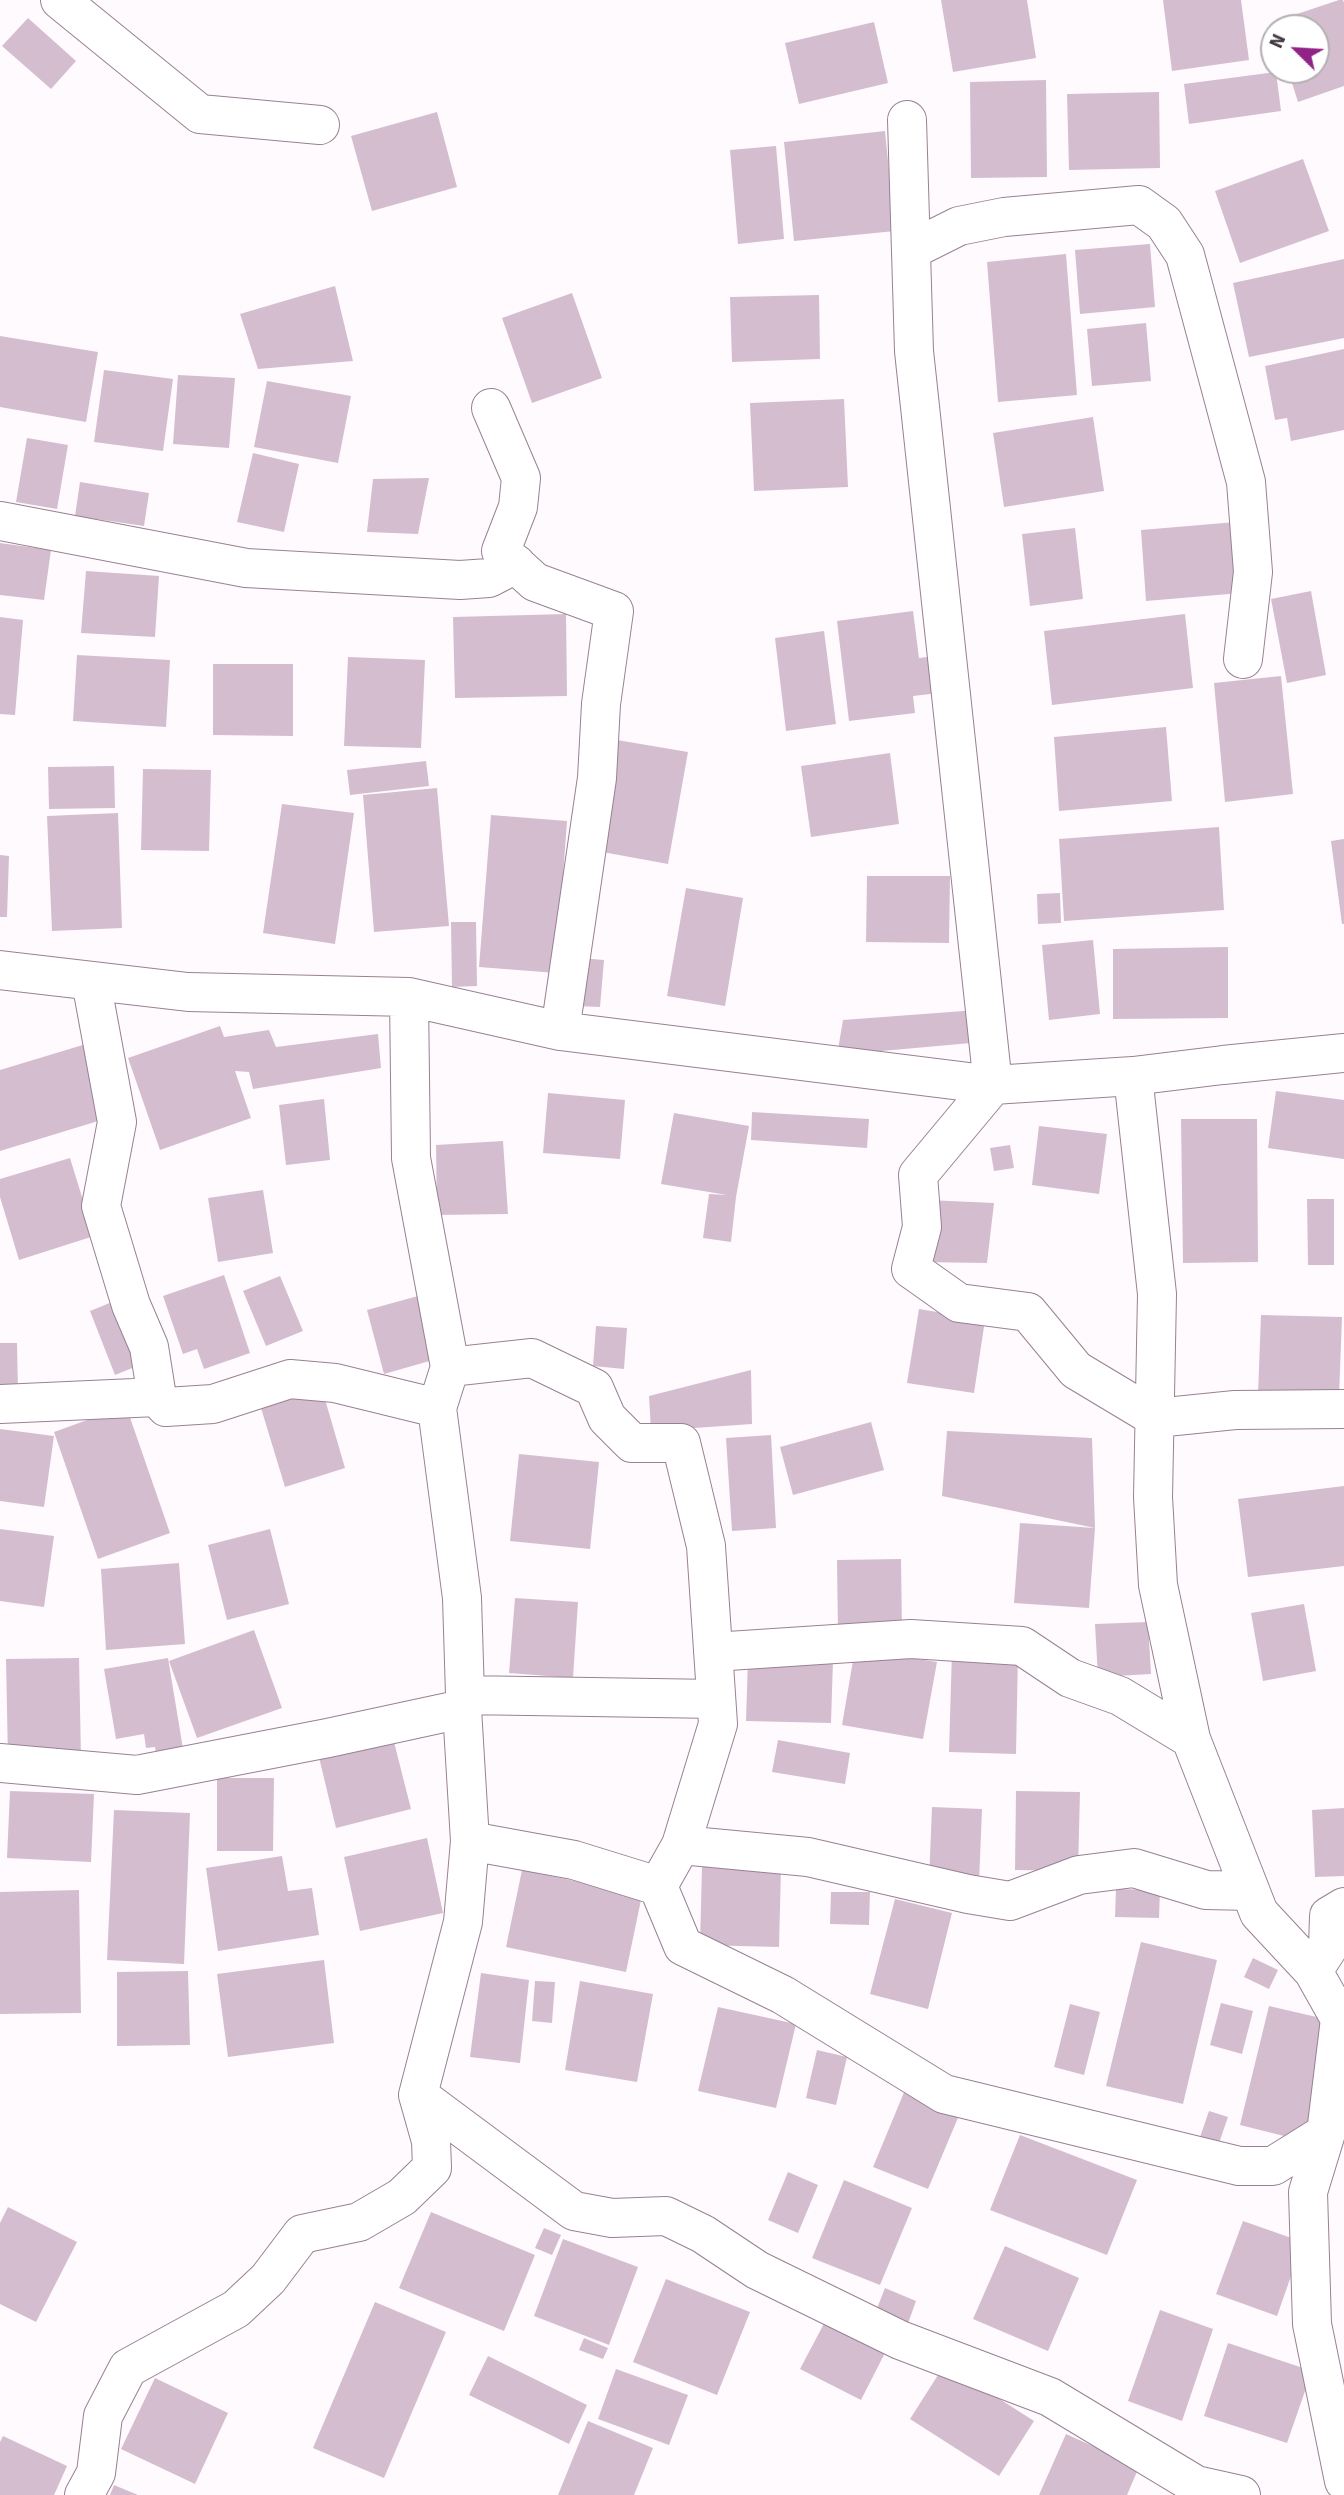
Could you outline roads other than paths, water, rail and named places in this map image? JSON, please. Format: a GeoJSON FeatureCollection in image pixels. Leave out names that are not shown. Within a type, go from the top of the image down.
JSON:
{"type":"FeatureCollection","features":[{"type":"Feature","properties":{"kind":"street"},"geometry":{"type":"LineString","coordinates":[[60,0],[200,114],[320,125]]}},
{"type":"Feature","properties":{"kind":"street"},"geometry":{"type":"LineString","coordinates":[[907,120],[914,351],[993,1085],[918,1175],[922,1227],[911,1269],[959,1303],[1028,1312],[1076,1370],[1156,1418],[1234,1410],[1344,1409]]}},
{"type":"Feature","properties":{"kind":"street"},"geometry":{"type":"LineString","coordinates":[[912,249],[959,226],[1004,217],[1139,205],[1164,223],[1185,255],[1246,482],[1253,572],[1243,659]]}},
{"type":"Feature","properties":{"kind":"street"},"geometry":{"type":"LineString","coordinates":[[491,408],[521,478],[519,507],[501,551],[535,582],[614,611],[601,704],[597,778],[560,1031]]}},
{"type":"Feature","properties":{"kind":"street"},"geometry":{"type":"LineString","coordinates":[[0,522],[259,569],[460,580],[489,578],[516,564]]}},
{"type":"Feature","properties":{"kind":"street"},"geometry":{"type":"LineString","coordinates":[[0,970],[188,992],[408,997],[560,1031],[993,1085],[1133,1076],[1344,1054]]}},
{"type":"Feature","properties":{"kind":"street"},"geometry":{"type":"LineString","coordinates":[[91,981],[117,1122],[101,1206],[131,1305],[149,1347],[158,1397],[166,1407],[213,1404],[290,1379],[335,1383],[437,1408]]}},
{"type":"Feature","properties":{"kind":"street"},"geometry":{"type":"LineString","coordinates":[[84,2495],[96,2473],[103,2416],[128,2368],[236,2309],[268,2279],[302,2234],[359,2222],[402,2197],[432,2168],[431,2141],[418,2095],[463,1922],[470,1840],[463,1702],[462,1598],[437,1408],[450,1367],[411,1158],[408,997]]}},
{"type":"Feature","properties":{"kind":"street"},"geometry":{"type":"LineString","coordinates":[[1133,1076],[1157,1294],[1153,1497],[1158,1585],[1191,1739],[1259,1913],[1313,1971],[1340,2020],[1326,2133],[1308,2192],[1312,2324],[1344,2481]]}},
{"type":"Feature","properties":{"kind":"street"},"geometry":{"type":"LineString","coordinates":[[450,1367],[532,1358],[594,1388],[607,1418],[632,1443],[681,1443],[706,1546],[718,1724],[681,1845],[658,1886]]}},
{"type":"Feature","properties":{"kind":"street"},"geometry":{"type":"LineString","coordinates":[[0,1404],[158,1397]]}},
{"type":"Feature","properties":{"kind":"street"},"geometry":{"type":"LineString","coordinates":[[713,1652],[911,1639],[1022,1646],[1070,1678],[1120,1696],[1191,1739]]}},
{"type":"Feature","properties":{"kind":"street"},"geometry":{"type":"LineString","coordinates":[[0,1763],[137,1776],[463,1702],[716,1699]]}},
{"type":"Feature","properties":{"kind":"street"},"geometry":{"type":"LineString","coordinates":[[470,1840],[574,1860],[658,1886]]}},
{"type":"Feature","properties":{"kind":"street"},"geometry":{"type":"LineString","coordinates":[[681,1845],[808,1857],[1010,1901],[1079,1875],[1134,1868],[1206,1890],[1250,1891]]}},
{"type":"Feature","properties":{"kind":"street"},"geometry":{"type":"LineString","coordinates":[[658,1886],[683,1946],[783,1995],[944,2094],[1239,2166],[1273,2166],[1326,2133]]}},
{"type":"Feature","properties":{"kind":"street"},"geometry":{"type":"LineString","coordinates":[[1313,1971],[1328,1948],[1329,1916],[1344,1906]]}},
{"type":"Feature","properties":{"kind":"street"},"geometry":{"type":"LineString","coordinates":[[418,2095],[574,2211],[612,2218],[666,2216],[703,2234],[757,2270],[901,2340],[1050,2397],[1196,2485],[1241,2495]]}}]}
